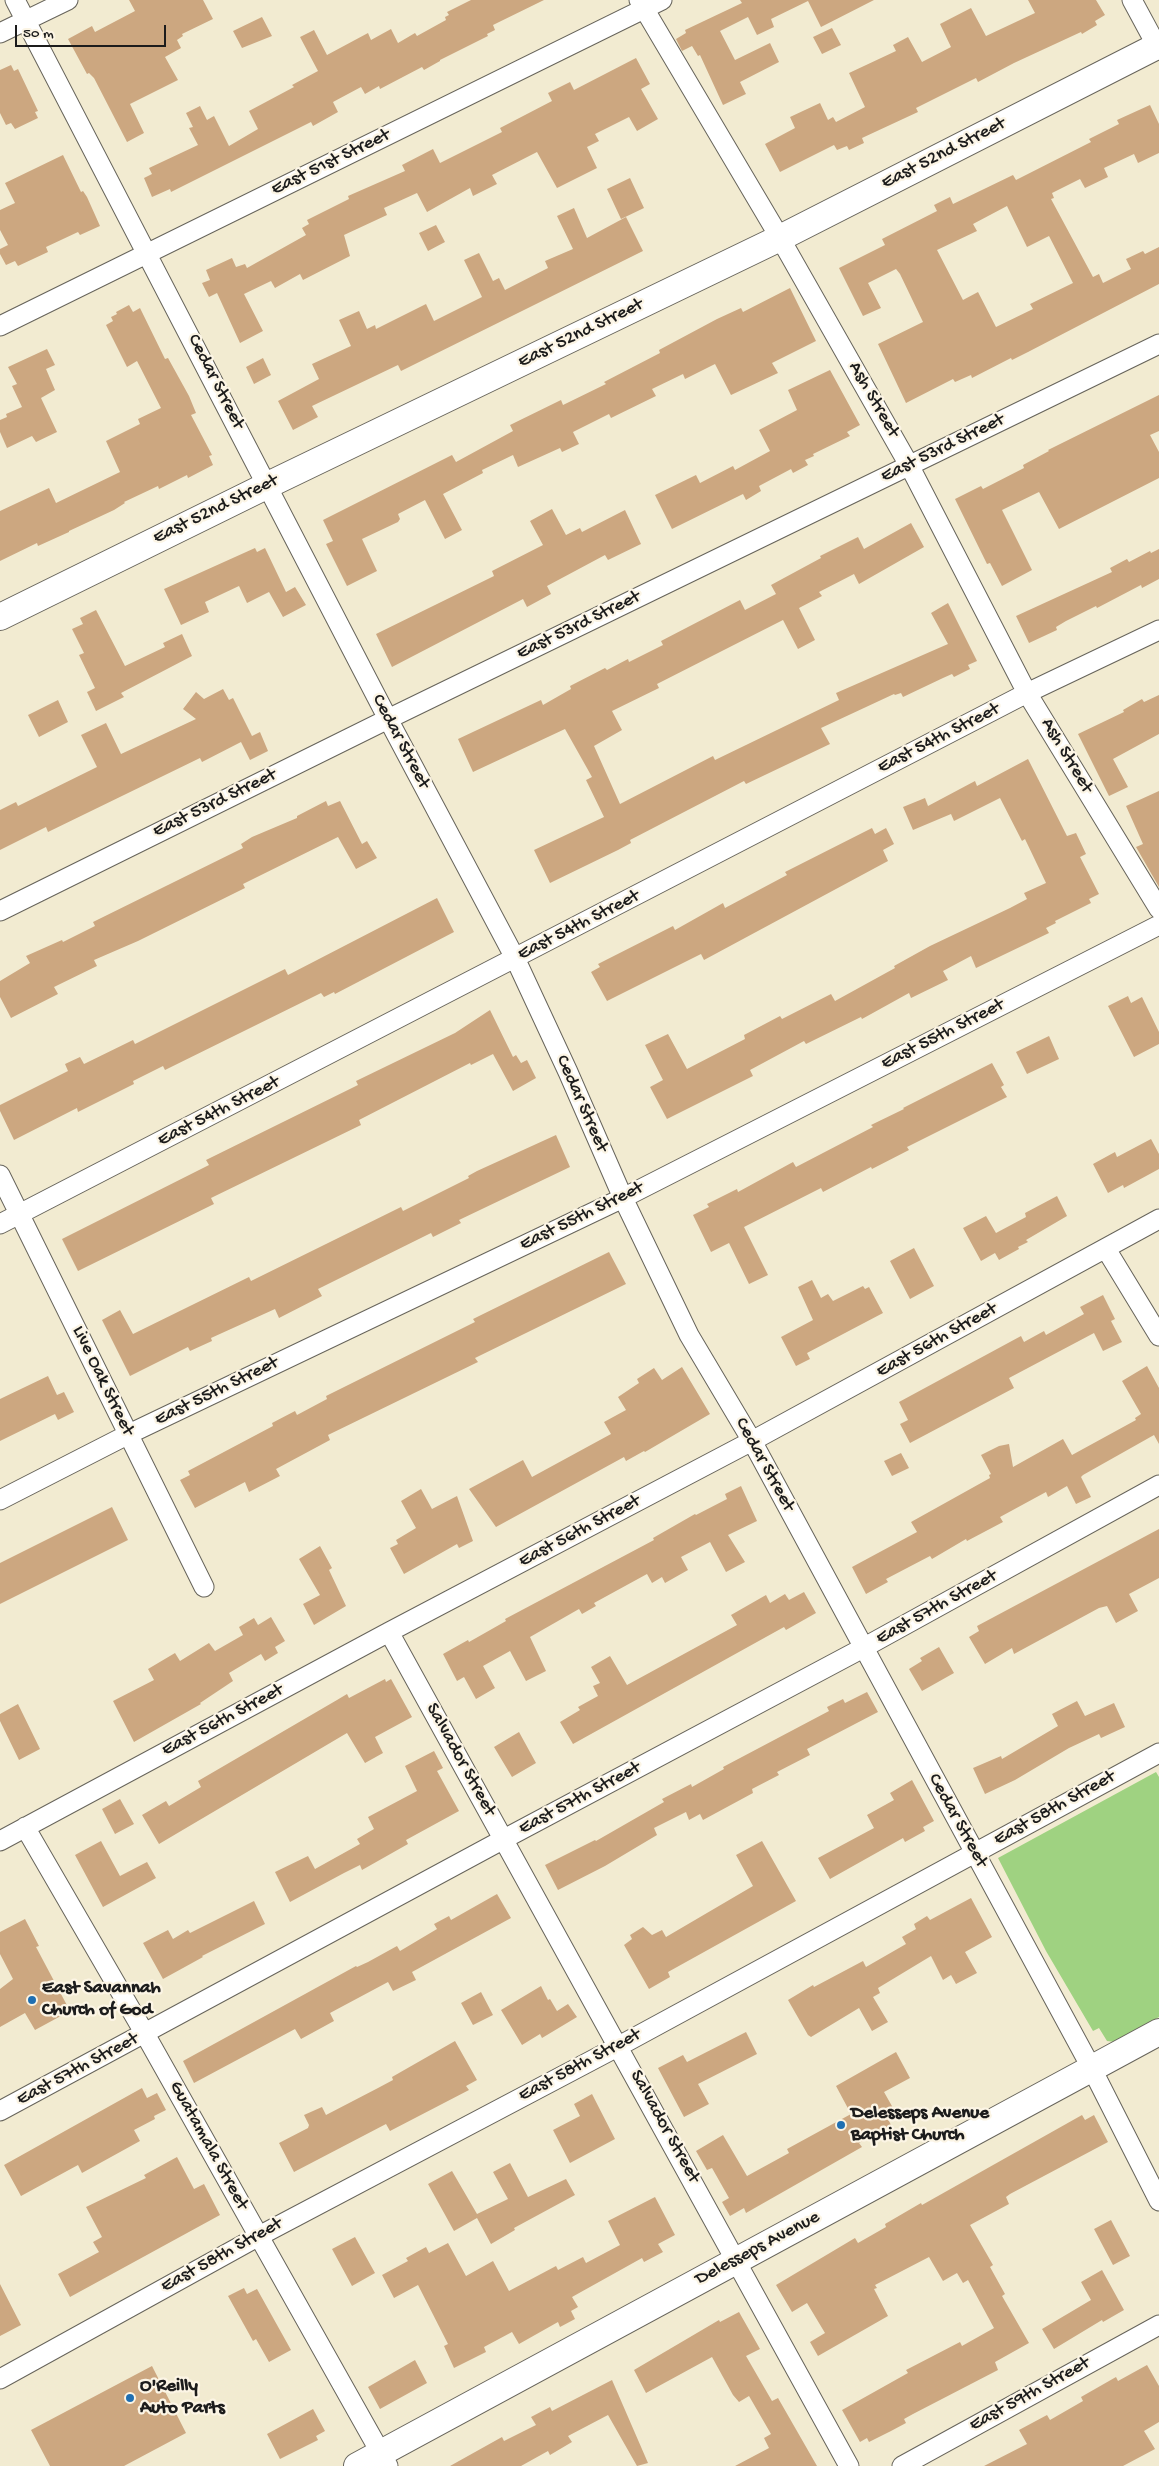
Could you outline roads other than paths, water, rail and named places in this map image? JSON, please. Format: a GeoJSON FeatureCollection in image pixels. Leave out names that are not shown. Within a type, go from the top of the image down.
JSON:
{"type":"FeatureCollection","features":[{"type":"Feature","properties":{"kind":"main road","name":"East 52nd Street"},"geometry":{"type":"LineString","coordinates":[[0,616],[268,484],[780,238],[1158,47]]}},
{"type":"Feature","properties":{"kind":"main road","name":"Delesseps Avenue"},"geometry":{"type":"LineString","coordinates":[[357,2466],[384,2459],[737,2260],[1159,2032]]}},
{"type":"Feature","properties":{"kind":"street","name":"Cedar Street"},"geometry":{"type":"LineString","coordinates":[[16,0],[388,719],[515,958],[568,1072],[623,1198],[689,1335],[752,1442],[1092,2069],[1159,2201]]}},
{"type":"Feature","properties":{"kind":"street"},"geometry":{"type":"LineString","coordinates":[[0,33],[68,0]]}},
{"type":"Feature","properties":{"kind":"street","name":"East 51st Street"},"geometry":{"type":"LineString","coordinates":[[0,326],[641,5],[662,0]]}},
{"type":"Feature","properties":{"kind":"street"},"geometry":{"type":"LineString","coordinates":[[1132,0],[1158,47]]}},
{"type":"Feature","properties":{"kind":"street","name":"Ash Street"},"geometry":{"type":"LineString","coordinates":[[641,5],[780,238],[909,465],[1027,693],[1159,909]]}},
{"type":"Feature","properties":{"kind":"street","name":"East 53rd Street"},"geometry":{"type":"LineString","coordinates":[[0,911],[388,719],[1159,344]]}},
{"type":"Feature","properties":{"kind":"street","name":"East 54th Street"},"geometry":{"type":"LineString","coordinates":[[0,1224],[1027,693],[1159,630]]}},
{"type":"Feature","properties":{"kind":"street","name":"East 55th Street"},"geometry":{"type":"LineString","coordinates":[[0,1500],[128,1434],[623,1198],[1159,924]]}},
{"type":"Feature","properties":{"kind":"street","name":"Live Oak Street"},"geometry":{"type":"LineString","coordinates":[[0,1175],[21,1214],[204,1587]]}},
{"type":"Feature","properties":{"kind":"street","name":"East 56th Street"},"geometry":{"type":"LineString","coordinates":[[0,1841],[389,1632],[752,1442],[1159,1219]]}},
{"type":"Feature","properties":{"kind":"street"},"geometry":{"type":"LineString","coordinates":[[1106,1248],[1159,1336]]}},
{"type":"Feature","properties":{"kind":"street","name":"East 57th Street"},"geometry":{"type":"LineString","coordinates":[[0,2111],[863,1648],[1159,1485]]}},
{"type":"Feature","properties":{"kind":"street","name":"Salvador Street"},"geometry":{"type":"LineString","coordinates":[[389,1632],[849,2466]]}},
{"type":"Feature","properties":{"kind":"street","name":"East 58th Street"},"geometry":{"type":"LineString","coordinates":[[0,2379],[259,2236],[619,2046],[1159,1753]]}},
{"type":"Feature","properties":{"kind":"street","name":"Guatamala Street"},"geometry":{"type":"LineString","coordinates":[[25,1827],[145,2034],[384,2459]]}},
{"type":"Feature","properties":{"kind":"street","name":"East 59th Street"},"geometry":{"type":"LineString","coordinates":[[902,2466],[1159,2325]]}},
{"type":"Feature","properties":{"kind":"place","name":"East Savannah Church of God"},"geometry":{"type":"Point","coordinates":[32,2000]}},
{"type":"Feature","properties":{"kind":"place","name":"Delesseps Avenue Baptist Church"},"geometry":{"type":"Point","coordinates":[841,2125]}},
{"type":"Feature","properties":{"kind":"place","name":"O'Reilly Auto Parts"},"geometry":{"type":"Point","coordinates":[130,2398]}}]}
